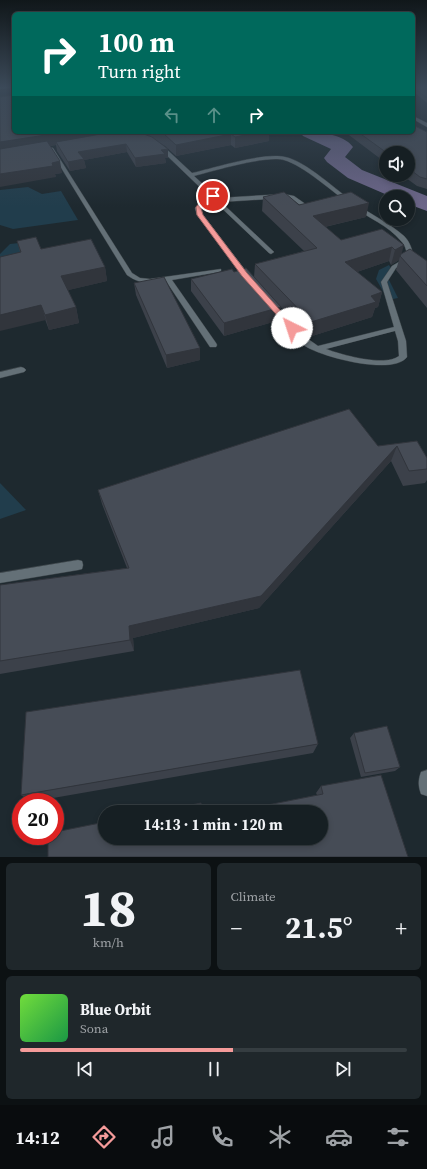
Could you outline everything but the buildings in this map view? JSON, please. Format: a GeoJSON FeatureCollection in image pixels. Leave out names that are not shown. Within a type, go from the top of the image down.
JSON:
{"type":"FeatureCollection","features":[{"type":"Feature","properties":{"kind":"street"},"geometry":{"type":"LineString","coordinates":[[0,375],[21,370]]}},
{"type":"Feature","properties":{"kind":"street"},"geometry":{"type":"LineString","coordinates":[[427,778],[427,788]]}},
{"type":"Feature","properties":{"kind":"lane"},"geometry":{"type":"LineString","coordinates":[[154,142],[272,252]]}},
{"type":"Feature","properties":{"kind":"lane"},"geometry":{"type":"LineString","coordinates":[[44,150],[59,147]]}},
{"type":"Feature","properties":{"kind":"lane"},"geometry":{"type":"LineString","coordinates":[[51,148],[122,264],[130,274],[138,280],[150,282],[219,270]]}},
{"type":"Feature","properties":{"kind":"lane"},"geometry":{"type":"LineString","coordinates":[[191,175],[266,158],[284,158],[301,166],[355,206],[385,224],[403,239],[409,248],[410,255],[406,260],[394,267],[384,282],[402,341],[403,357],[395,362],[362,360],[329,354],[316,349],[307,344],[266,298]]}},
{"type":"Feature","properties":{"kind":"lane"},"geometry":{"type":"LineString","coordinates":[[255,286],[200,215],[198,208],[203,202],[215,198],[250,199],[284,196],[292,197],[311,210]]}},
{"type":"Feature","properties":{"kind":"lane"},"geometry":{"type":"LineString","coordinates":[[168,279],[213,345]]}},
{"type":"Feature","properties":{"kind":"lane"},"geometry":{"type":"LineString","coordinates":[[316,349],[398,328]]}},
{"type":"Feature","properties":{"kind":"lane"},"geometry":{"type":"LineString","coordinates":[[0,578],[78,565]]}},
{"type":"Feature","properties":{"kind":"shaded area"},"geometry":{"type":"Polygon","coordinates":[[[28,187],[42,194],[61,191],[78,220],[13,229],[0,225],[0,190],[28,187]]]}},
{"type":"Feature","properties":{"kind":"shaded area"},"geometry":{"type":"Polygon","coordinates":[[[28,242],[32,250],[0,270],[0,254],[10,244],[28,242]]]}},
{"type":"Feature","properties":{"kind":"shaded area"},"geometry":{"type":"Polygon","coordinates":[[[389,265],[394,273],[386,274],[398,298],[388,300],[376,279],[379,270],[389,265]]]}},
{"type":"Feature","properties":{"kind":"shaded area"},"geometry":{"type":"Polygon","coordinates":[[[0,483],[26,510],[0,519],[0,483]]]}},
{"type":"Feature","properties":{"kind":"waterway"},"geometry":{"type":"LineString","coordinates":[[314,134],[343,147],[334,158],[355,174],[427,204]]}},
{"type":"Feature","properties":{"kind":"route"},"geometry":{"type":"LineString","coordinates":[[213,196],[203,202],[198,208],[200,215],[245,274],[292,328]]}}]}
